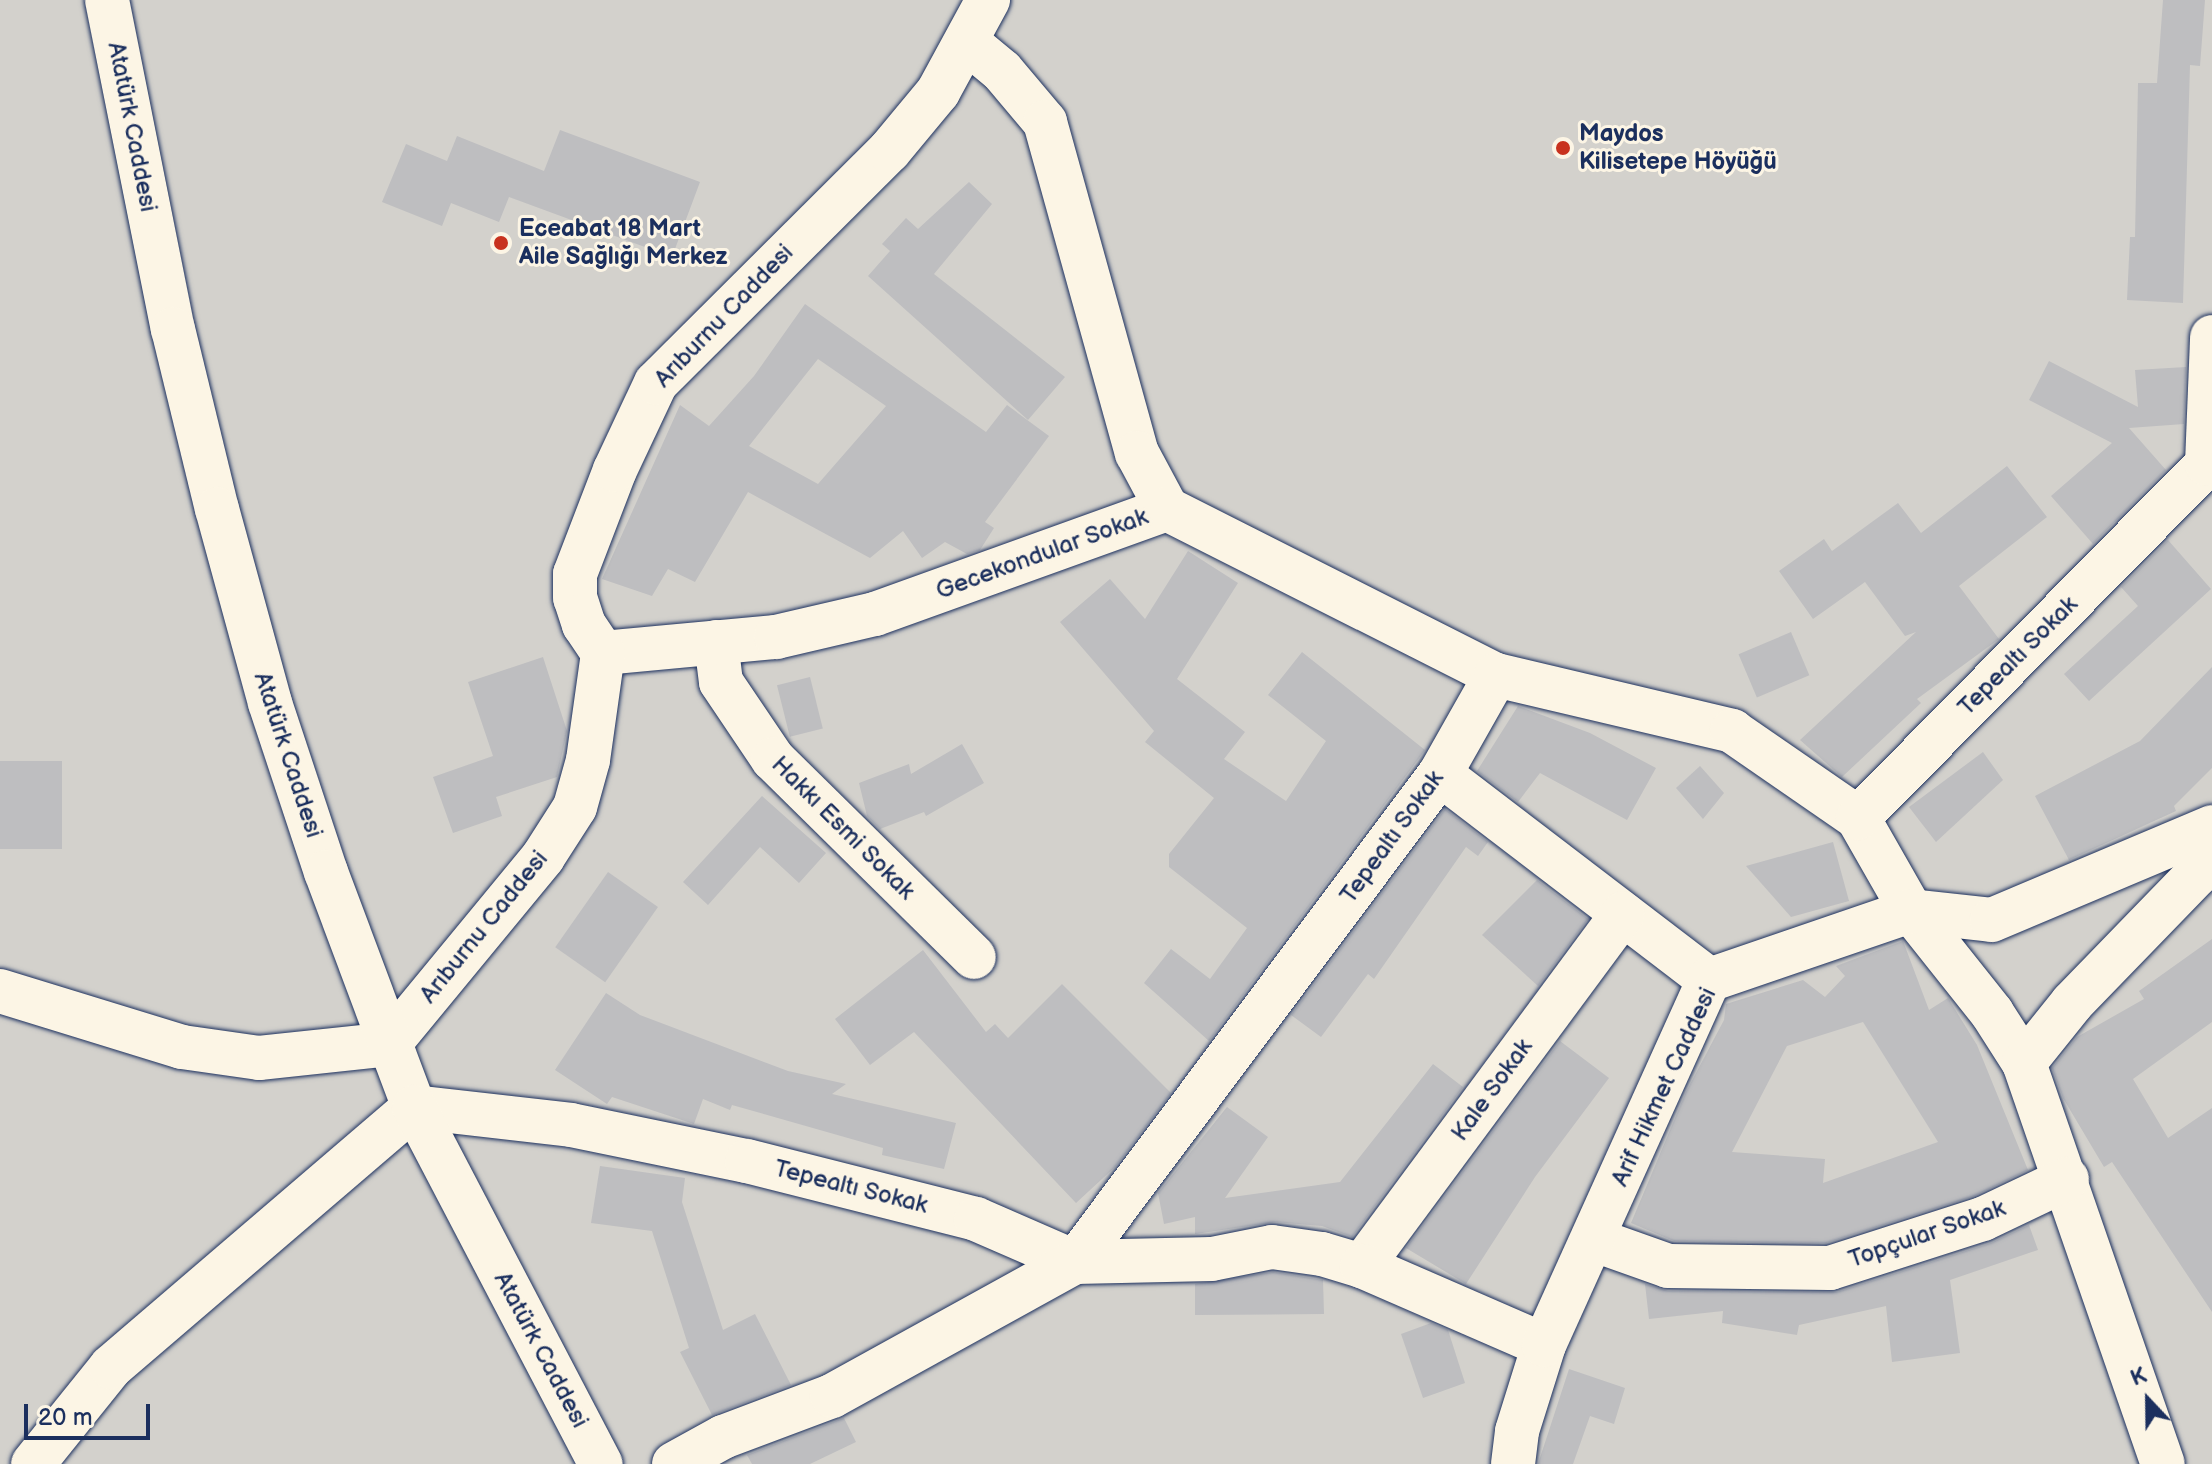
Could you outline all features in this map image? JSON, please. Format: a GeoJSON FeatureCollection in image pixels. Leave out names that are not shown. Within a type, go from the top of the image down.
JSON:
{"type":"FeatureCollection","features":[{"type":"Feature","properties":{"kind":"street","name":"Atatürk Caddesi"},"geometry":{"type":"LineString","coordinates":[[107,0],[173,329],[217,509],[270,703],[414,1107],[601,1464]]}},
{"type":"Feature","properties":{"kind":"street","name":"Arıburnu Caddesi"},"geometry":{"type":"LineString","coordinates":[[389,1044],[543,857],[575,807],[588,760],[603,653],[579,612],[575,574],[615,470],[656,383],[889,151],[938,92],[988,0]]}},
{"type":"Feature","properties":{"kind":"street"},"geometry":{"type":"LineString","coordinates":[[967,42],[1002,71],[1045,122],[1137,453],[1167,509]]}},
{"type":"Feature","properties":{"kind":"street","name":"Tepealtı Sokak"},"geometry":{"type":"LineString","coordinates":[[1858,818],[2209,464],[2212,337]]}},
{"type":"Feature","properties":{"kind":"street","name":"Gecekondular Sokak"},"geometry":{"type":"LineString","coordinates":[[603,653],[776,637],[875,614],[1167,509],[1496,675]]}},
{"type":"Feature","properties":{"kind":"street","name":"Hakkı Esmi Sokak"},"geometry":{"type":"LineString","coordinates":[[716,642],[721,682],[773,759],[974,957]]}},
{"type":"Feature","properties":{"kind":"street"},"geometry":{"type":"LineString","coordinates":[[1496,675],[1732,731],[1858,818],[1911,911],[1992,1013],[2024,1063],[2067,1179],[2163,1464]]}},
{"type":"Feature","properties":{"kind":"street","name":"Tepealtı Sokak"},"geometry":{"type":"LineString","coordinates":[[414,1107],[571,1125],[747,1161],[976,1219],[1075,1262],[1440,774],[1496,675]]}},
{"type":"Feature","properties":{"kind":"street"},"geometry":{"type":"LineString","coordinates":[[1440,774],[1709,980]]}},
{"type":"Feature","properties":{"kind":"street","name":"Arif Hikmet Caddesi"},"geometry":{"type":"LineString","coordinates":[[1513,1464],[1517,1431],[1544,1345],[1595,1240],[1709,980],[1911,911],[1992,920],[2212,827]]}},
{"type":"Feature","properties":{"kind":"street"},"geometry":{"type":"LineString","coordinates":[[2024,1063],[2072,1003],[2197,874],[2212,835]]}},
{"type":"Feature","properties":{"kind":"street","name":"Kale Sokak"},"geometry":{"type":"LineString","coordinates":[[1362,1266],[1622,914]]}},
{"type":"Feature","properties":{"kind":"street"},"geometry":{"type":"LineString","coordinates":[[0,991],[182,1047],[259,1058],[389,1044]]}},
{"type":"Feature","properties":{"kind":"street"},"geometry":{"type":"LineString","coordinates":[[33,1464],[111,1367],[414,1107]]}},
{"type":"Feature","properties":{"kind":"street","name":"Topçular Sokak"},"geometry":{"type":"LineString","coordinates":[[1595,1240],[1668,1266],[1830,1268],[1983,1219],[2067,1179]]}},
{"type":"Feature","properties":{"kind":"street"},"geometry":{"type":"LineString","coordinates":[[674,1464],[723,1437],[832,1396],[1075,1262],[1212,1259],[1272,1247],[1362,1266],[1544,1345]]}},
{"type":"Feature","properties":{"kind":"shaded area"},"geometry":{"type":"Polygon","coordinates":[[[0,0],[2212,0],[2212,1464],[0,1464],[0,0]]]}},
{"type":"Feature","properties":{"kind":"building"},"geometry":{"type":"Polygon","coordinates":[[[2163,0],[2205,0],[2200,66],[2190,65],[2183,303],[2127,300],[2130,237],[2135,237],[2138,83],[2157,83],[2163,0]]]}},
{"type":"Feature","properties":{"kind":"building"},"geometry":{"type":"Polygon","coordinates":[[[560,130],[700,182],[672,257],[509,197],[499,222],[451,203],[442,226],[382,202],[406,144],[447,161],[457,136],[544,171],[560,130]]]}},
{"type":"Feature","properties":{"kind":"building"},"geometry":{"type":"Polygon","coordinates":[[[969,182],[992,204],[934,274],[1065,377],[1028,420],[868,276],[890,251],[882,244],[906,218],[918,229],[969,182]]]}},
{"type":"Feature","properties":{"kind":"building"},"geometry":{"type":"Polygon","coordinates":[[[805,304],[986,432],[1007,405],[1049,436],[985,522],[994,528],[980,550],[967,554],[945,542],[922,558],[903,531],[870,558],[748,492],[695,582],[668,569],[652,596],[602,579],[680,405],[709,426],[754,376],[805,304]],[[818,359],[749,446],[818,484],[886,406],[818,359]]]}},
{"type":"Feature","properties":{"kind":"building"},"geometry":{"type":"Polygon","coordinates":[[[2049,361],[2138,407],[2135,370],[2186,367],[2184,424],[2129,428],[2166,470],[2093,544],[2051,496],[2112,443],[2029,400],[2049,361]]]}},
{"type":"Feature","properties":{"kind":"building"},"geometry":{"type":"Polygon","coordinates":[[[2007,466],[2047,517],[1959,586],[1999,639],[1917,699],[1921,703],[1842,777],[1800,740],[1916,632],[1905,636],[1865,582],[1813,619],[1779,571],[1824,539],[1832,551],[1898,503],[1921,533],[2007,466]]]}},
{"type":"Feature","properties":{"kind":"building"},"geometry":{"type":"Polygon","coordinates":[[[2168,540],[2211,589],[2089,701],[2064,674],[2138,606],[2121,587],[2168,540]]]}},
{"type":"Feature","properties":{"kind":"building"},"geometry":{"type":"Polygon","coordinates":[[[1188,551],[1238,583],[1177,679],[1245,732],[1224,759],[1286,801],[1326,741],[1268,695],[1302,652],[1425,750],[1209,1041],[1144,983],[1171,949],[1210,979],[1247,928],[1169,867],[1169,854],[1214,798],[1145,742],[1154,731],[1060,622],[1110,579],[1145,619],[1188,551]]]}},
{"type":"Feature","properties":{"kind":"building"},"geometry":{"type":"Polygon","coordinates":[[[1791,632],[1809,675],[1757,698],[1739,654],[1791,632]]]}},
{"type":"Feature","properties":{"kind":"building"},"geometry":{"type":"Polygon","coordinates":[[[543,657],[567,731],[557,777],[496,797],[502,816],[453,833],[433,777],[493,756],[468,682],[543,657]]]}},
{"type":"Feature","properties":{"kind":"building"},"geometry":{"type":"Polygon","coordinates":[[[2212,667],[2212,768],[2174,806],[2176,811],[2069,860],[2035,796],[2140,741],[2212,667]]]}},
{"type":"Feature","properties":{"kind":"building"},"geometry":{"type":"Polygon","coordinates":[[[810,677],[823,728],[790,737],[777,685],[810,677]]]}},
{"type":"Feature","properties":{"kind":"building"},"geometry":{"type":"Polygon","coordinates":[[[1518,706],[1590,733],[1656,768],[1627,820],[1540,773],[1518,802],[1477,771],[1518,706]]]}},
{"type":"Feature","properties":{"kind":"building"},"geometry":{"type":"Polygon","coordinates":[[[962,744],[984,783],[926,816],[924,812],[880,829],[867,816],[859,783],[909,764],[911,774],[962,744]]]}},
{"type":"Feature","properties":{"kind":"building"},"geometry":{"type":"Polygon","coordinates":[[[1983,752],[2003,780],[1936,842],[1909,807],[1983,752]]]}},
{"type":"Feature","properties":{"kind":"building"},"geometry":{"type":"Polygon","coordinates":[[[0,761],[62,761],[62,849],[0,849],[0,761]]]}},
{"type":"Feature","properties":{"kind":"building"},"geometry":{"type":"Polygon","coordinates":[[[1700,766],[1724,793],[1703,819],[1676,788],[1700,766]]]}},
{"type":"Feature","properties":{"kind":"building"},"geometry":{"type":"Polygon","coordinates":[[[762,796],[826,853],[799,883],[760,847],[708,905],[683,882],[762,796]]]}},
{"type":"Feature","properties":{"kind":"building"},"geometry":{"type":"Polygon","coordinates":[[[1445,809],[1488,842],[1478,856],[1466,847],[1374,979],[1368,974],[1321,1037],[1291,1015],[1445,809]]]}},
{"type":"Feature","properties":{"kind":"building"},"geometry":{"type":"Polygon","coordinates":[[[1833,842],[1849,901],[1791,917],[1746,866],[1833,842]]]}},
{"type":"Feature","properties":{"kind":"building"},"geometry":{"type":"Polygon","coordinates":[[[608,872],[658,907],[605,982],[555,947],[608,872]]]}},
{"type":"Feature","properties":{"kind":"building"},"geometry":{"type":"Polygon","coordinates":[[[1537,880],[1588,919],[1538,986],[1482,935],[1537,880]]]}},
{"type":"Feature","properties":{"kind":"building"},"geometry":{"type":"Polygon","coordinates":[[[2212,939],[2212,1022],[2133,1079],[2168,1138],[2212,1108],[2212,1312],[2112,1162],[2104,1167],[2063,1098],[2052,1068],[2077,1037],[2144,999],[2139,991],[2212,939]]]}},
{"type":"Feature","properties":{"kind":"building"},"geometry":{"type":"Polygon","coordinates":[[[1903,941],[1929,1010],[1948,998],[1977,1045],[2028,1170],[1974,1196],[1826,1243],[1674,1241],[1631,1223],[1686,1092],[1724,1020],[1726,1004],[1803,980],[1825,997],[1845,976],[1836,966],[1903,941]],[[1863,1022],[1787,1046],[1732,1152],[1825,1159],[1823,1183],[1938,1142],[1863,1022]]]}},
{"type":"Feature","properties":{"kind":"building"},"geometry":{"type":"Polygon","coordinates":[[[923,950],[986,1032],[995,1024],[1008,1038],[1062,984],[1171,1093],[1115,1167],[1076,1203],[914,1032],[870,1065],[835,1019],[923,950]]]}},
{"type":"Feature","properties":{"kind":"building"},"geometry":{"type":"Polygon","coordinates":[[[606,993],[640,1015],[788,1071],[846,1084],[832,1094],[956,1123],[944,1169],[882,1155],[883,1148],[732,1105],[730,1110],[703,1099],[694,1124],[612,1097],[607,1104],[555,1070],[606,993]]]}},
{"type":"Feature","properties":{"kind":"building"},"geometry":{"type":"Polygon","coordinates":[[[1560,1041],[1609,1078],[1535,1177],[1466,1284],[1406,1248],[1560,1041]]]}},
{"type":"Feature","properties":{"kind":"building"},"geometry":{"type":"Polygon","coordinates":[[[1433,1064],[1463,1087],[1352,1237],[1322,1226],[1275,1222],[1195,1234],[1195,1217],[1164,1224],[1158,1193],[1227,1107],[1268,1137],[1225,1198],[1340,1182],[1433,1064]]]}},
{"type":"Feature","properties":{"kind":"building"},"geometry":{"type":"Polygon","coordinates":[[[600,1166],[685,1178],[682,1202],[723,1330],[755,1314],[791,1385],[712,1415],[680,1352],[689,1348],[652,1231],[591,1223],[600,1166]]]}},
{"type":"Feature","properties":{"kind":"building"},"geometry":{"type":"Polygon","coordinates":[[[2029,1225],[2038,1250],[1950,1280],[1960,1353],[1892,1362],[1886,1306],[1799,1325],[1797,1335],[1722,1323],[1723,1311],[1649,1319],[1645,1284],[1668,1291],[1837,1292],[1991,1243],[2029,1225]]]}},
{"type":"Feature","properties":{"kind":"building"},"geometry":{"type":"Polygon","coordinates":[[[1273,1272],[1323,1280],[1324,1314],[1195,1315],[1195,1284],[1273,1272]]]}},
{"type":"Feature","properties":{"kind":"building"},"geometry":{"type":"Polygon","coordinates":[[[1431,1323],[1448,1330],[1465,1383],[1423,1398],[1401,1334],[1431,1323]]]}},
{"type":"Feature","properties":{"kind":"building"},"geometry":{"type":"Polygon","coordinates":[[[1569,1369],[1625,1388],[1614,1424],[1590,1416],[1573,1464],[1538,1464],[1569,1369]]]}},
{"type":"Feature","properties":{"kind":"building"},"geometry":{"type":"Polygon","coordinates":[[[844,1418],[856,1442],[810,1464],[752,1464],[747,1455],[844,1418]]]}},
{"type":"Feature","properties":{"kind":"place","name":"Maydos Kilisetepe Höyüğü"},"geometry":{"type":"Point","coordinates":[1563,148]}},
{"type":"Feature","properties":{"kind":"place","name":"Eceabat 18 Mart Aile Sağlığı Merkez"},"geometry":{"type":"Point","coordinates":[501,243]}}]}
